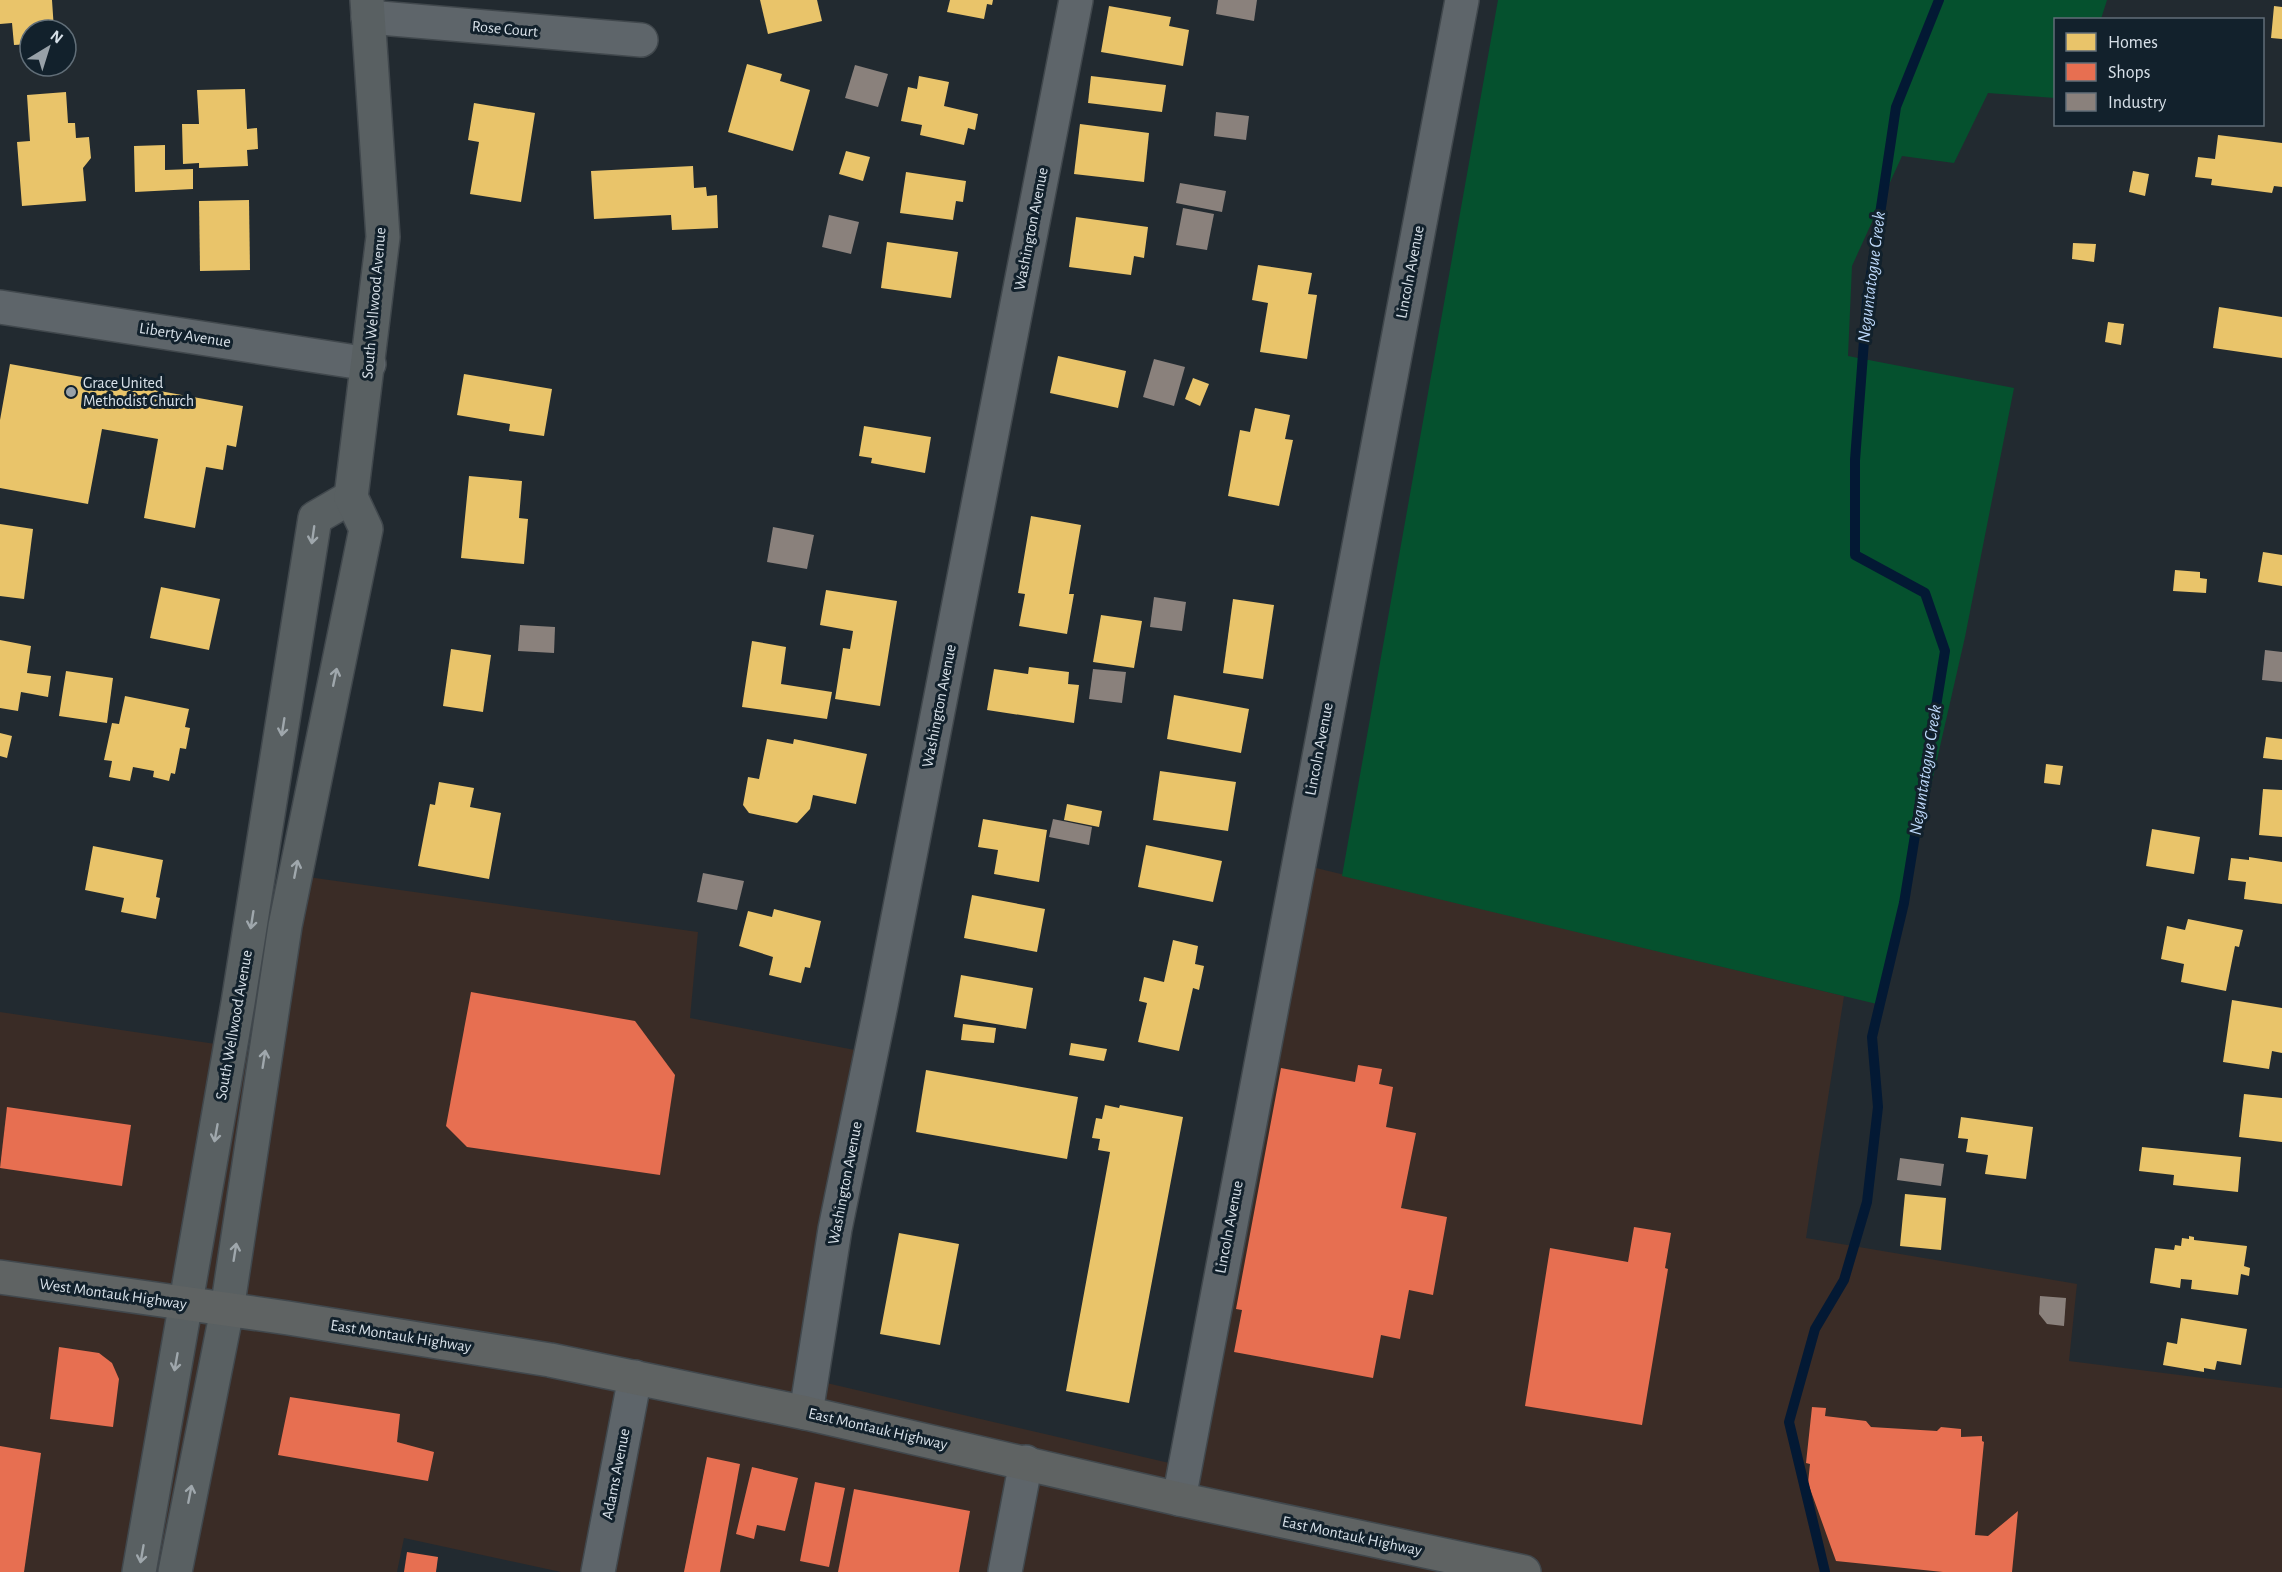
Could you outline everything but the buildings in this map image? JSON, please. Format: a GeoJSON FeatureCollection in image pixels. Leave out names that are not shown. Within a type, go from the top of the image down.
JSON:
{"type":"FeatureCollection","features":[{"type":"Feature","properties":{"kind":"main road","name":"South Wellwood Avenue"},"geometry":{"type":"LineString","coordinates":[[175,1572],[227,1310],[285,926],[366,529],[351,497],[383,237],[368,8]]}},
{"type":"Feature","properties":{"kind":"main road","name":"South Wellwood Avenue"},"geometry":{"type":"LineString","coordinates":[[139,1572],[238,1003],[315,518],[351,497]]}},
{"type":"Feature","properties":{"kind":"main road","name":"West Montauk Highway"},"geometry":{"type":"LineString","coordinates":[[0,1277],[227,1310]]}},
{"type":"Feature","properties":{"kind":"main road","name":"East Montauk Highway"},"geometry":{"type":"LineString","coordinates":[[227,1310],[550,1360],[806,1413],[1026,1462],[1420,1562],[1524,1572]]}},
{"type":"Feature","properties":{"kind":"street","name":"Washington Avenue"},"geometry":{"type":"LineString","coordinates":[[806,1413],[835,1229],[881,1005],[1076,0]]}},
{"type":"Feature","properties":{"kind":"street","name":"Lincoln Avenue"},"geometry":{"type":"LineString","coordinates":[[1179,1499],[1462,0]]}},
{"type":"Feature","properties":{"kind":"street","name":"Rose Court"},"geometry":{"type":"LineString","coordinates":[[368,8],[641,40]]}},
{"type":"Feature","properties":{"kind":"street","name":"Liberty Avenue"},"geometry":{"type":"LineString","coordinates":[[0,306],[369,364]]}},
{"type":"Feature","properties":{"kind":"street","name":"Adams Avenue"},"geometry":{"type":"LineString","coordinates":[[598,1572],[634,1377]]}},
{"type":"Feature","properties":{"kind":"street"},"geometry":{"type":"LineString","coordinates":[[1005,1572],[1026,1462]]}},
{"type":"Feature","properties":{"kind":"shaded area"},"geometry":{"type":"Polygon","coordinates":[[[1312,867],[1844,996],[1806,1238],[2077,1284],[2069,1361],[2282,1388],[2282,1572],[561,1572],[404,1538],[397,1572],[0,1572],[0,1012],[276,1053],[308,877],[698,932],[690,1018],[860,1051],[801,1377],[1195,1469],[1312,867]]]}},
{"type":"Feature","properties":{"kind":"green space"},"geometry":{"type":"Polygon","coordinates":[[[1498,0],[2107,0],[2101,18],[2054,18],[2054,98],[1988,93],[1954,163],[1902,156],[1852,266],[1848,356],[2014,388],[1965,637],[1881,1005],[1342,876],[1498,0]]]}},
{"type":"Feature","properties":{"kind":"waterway","name":"Neguntatogue Creek"},"geometry":{"type":"LineString","coordinates":[[1825,1572],[1789,1422],[1815,1329],[1844,1280],[1867,1202],[1878,1107],[1872,1037],[1904,903],[1945,651],[1925,593],[1855,555],[1855,460],[1867,301],[1896,107],[1939,0]]}},
{"type":"Feature","properties":{"kind":"place","name":"Grace United Methodist Church"},"geometry":{"type":"Point","coordinates":[71,392]}}]}
